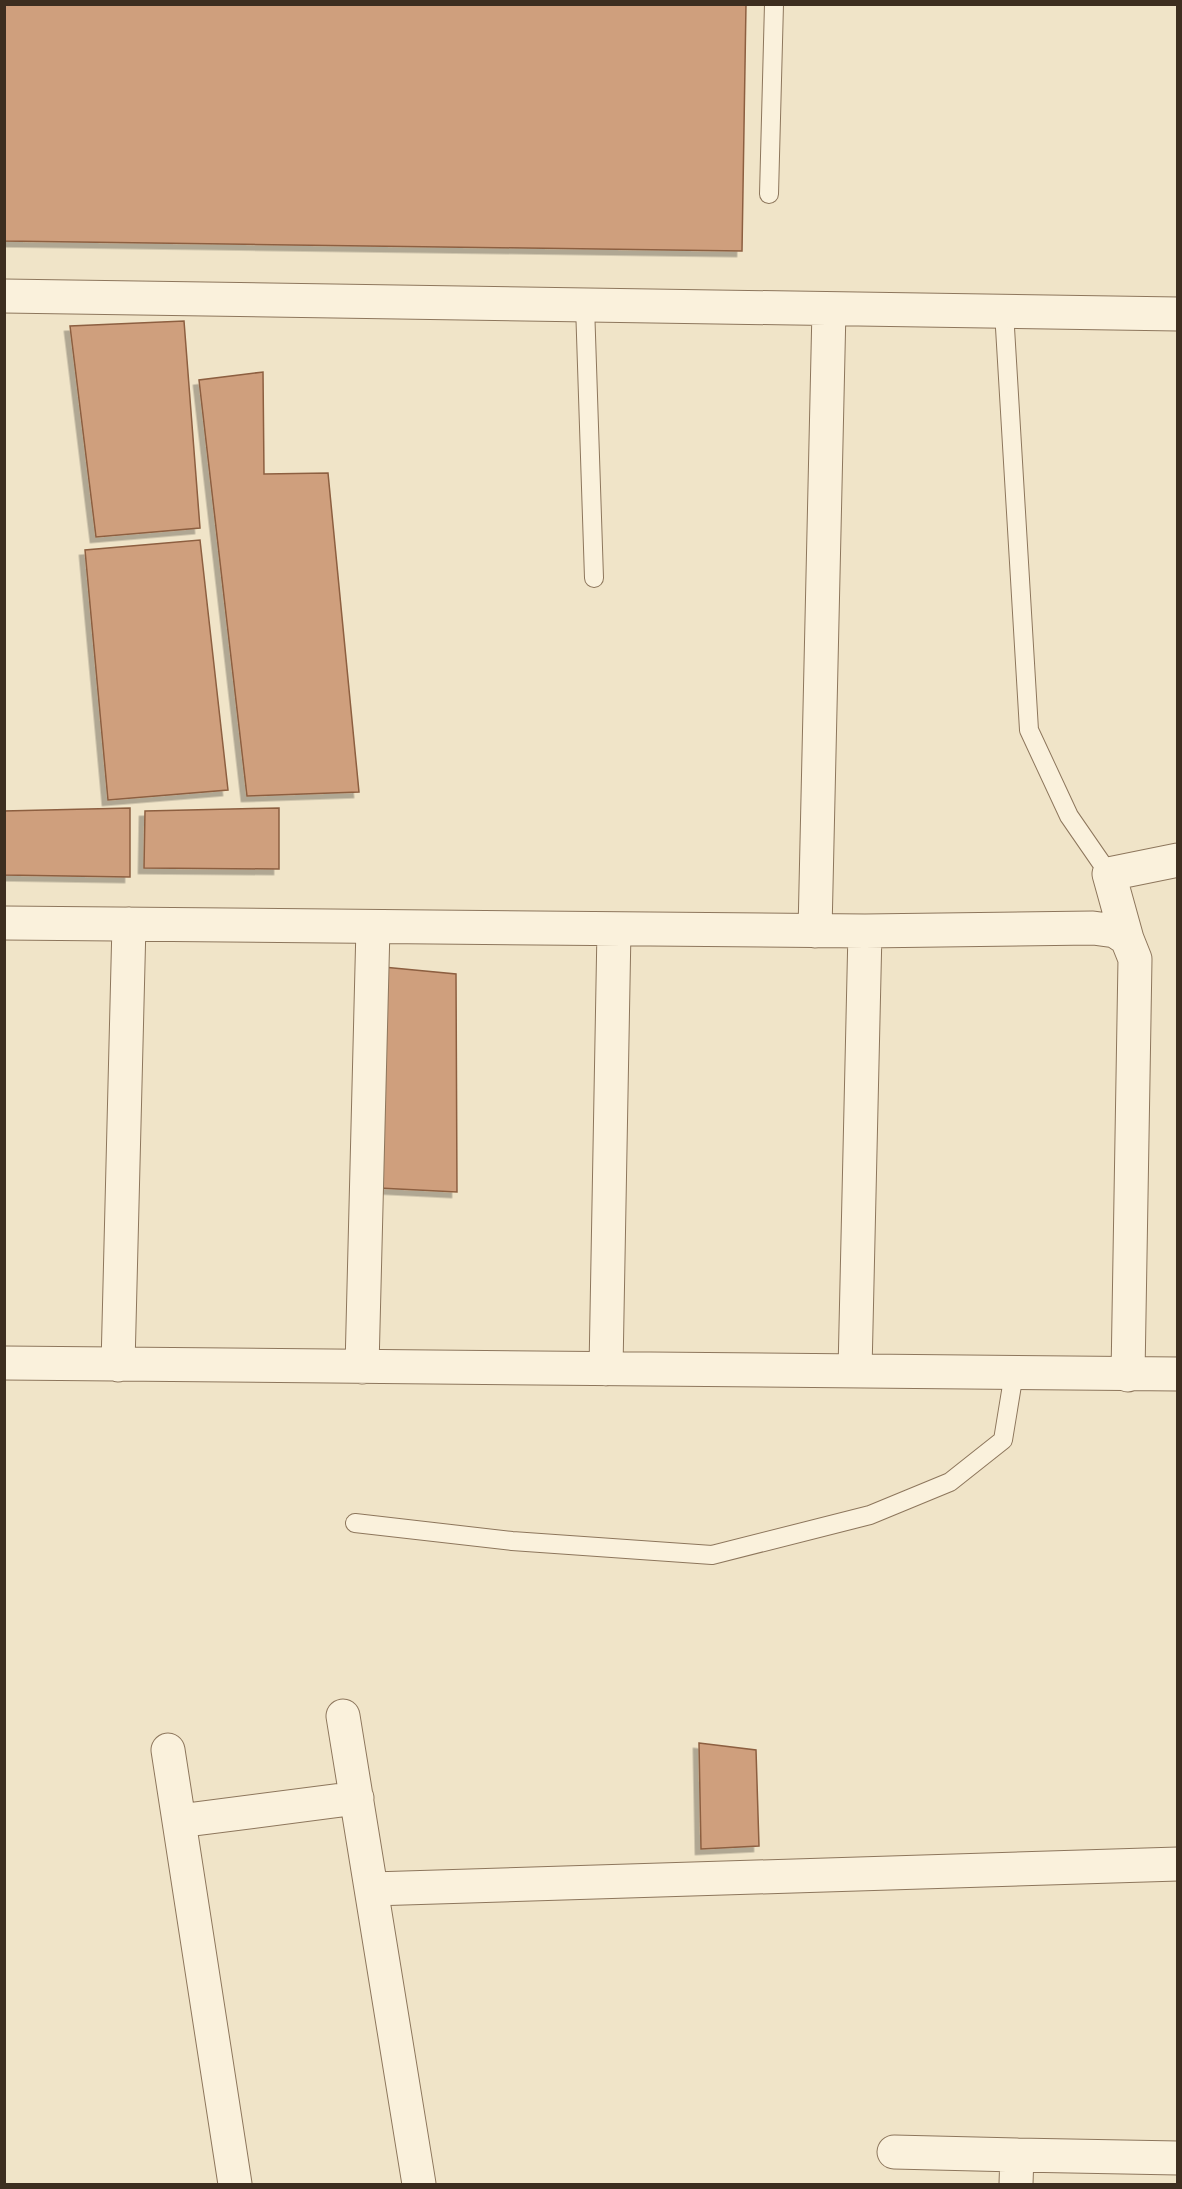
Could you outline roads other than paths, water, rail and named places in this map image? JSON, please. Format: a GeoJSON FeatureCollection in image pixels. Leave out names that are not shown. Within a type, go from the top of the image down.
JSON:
{"type":"FeatureCollection","features":[{"type":"Feature","properties":{"kind":"street"},"geometry":{"type":"LineString","coordinates":[[4,296],[1178,314]]}},
{"type":"Feature","properties":{"kind":"street"},"geometry":{"type":"LineString","coordinates":[[815,931],[829,309]]}},
{"type":"Feature","properties":{"kind":"street"},"geometry":{"type":"LineString","coordinates":[[1128,1375],[1135,959],[1127,939],[1109,874],[1178,860]]}},
{"type":"Feature","properties":{"kind":"street"},"geometry":{"type":"LineString","coordinates":[[4,923],[815,931],[1093,928],[1114,931],[1127,939]]}},
{"type":"Feature","properties":{"kind":"street"},"geometry":{"type":"LineString","coordinates":[[118,1365],[129,924]]}},
{"type":"Feature","properties":{"kind":"street"},"geometry":{"type":"LineString","coordinates":[[362,1367],[373,927]]}},
{"type":"Feature","properties":{"kind":"street"},"geometry":{"type":"LineString","coordinates":[[606,1369],[614,929]]}},
{"type":"Feature","properties":{"kind":"street"},"geometry":{"type":"LineString","coordinates":[[855,1371],[865,931]]}},
{"type":"Feature","properties":{"kind":"street"},"geometry":{"type":"LineString","coordinates":[[4,1363],[1178,1374]]}},
{"type":"Feature","properties":{"kind":"street"},"geometry":{"type":"LineString","coordinates":[[343,1716],[419,2184]]}},
{"type":"Feature","properties":{"kind":"street"},"geometry":{"type":"LineString","coordinates":[[168,1750],[235,2184]]}},
{"type":"Feature","properties":{"kind":"street"},"geometry":{"type":"LineString","coordinates":[[180,1821],[357,1798]]}},
{"type":"Feature","properties":{"kind":"street"},"geometry":{"type":"LineString","coordinates":[[372,1889],[1178,1864]]}},
{"type":"Feature","properties":{"kind":"street"},"geometry":{"type":"LineString","coordinates":[[894,2152],[1017,2170],[1178,2158]]}},
{"type":"Feature","properties":{"kind":"lane"},"geometry":{"type":"LineString","coordinates":[[769,194],[774,4]]}},
{"type":"Feature","properties":{"kind":"lane"},"geometry":{"type":"LineString","coordinates":[[585,305],[594,578]]}},
{"type":"Feature","properties":{"kind":"lane"},"geometry":{"type":"LineString","coordinates":[[1004,311],[1029,730],[1069,816],[1109,874]]}},
{"type":"Feature","properties":{"kind":"lane"},"geometry":{"type":"LineString","coordinates":[[356,1524],[512,1541],[712,1555],[870,1515],[950,1482],[1003,1440],[1014,1373]]}}]}
